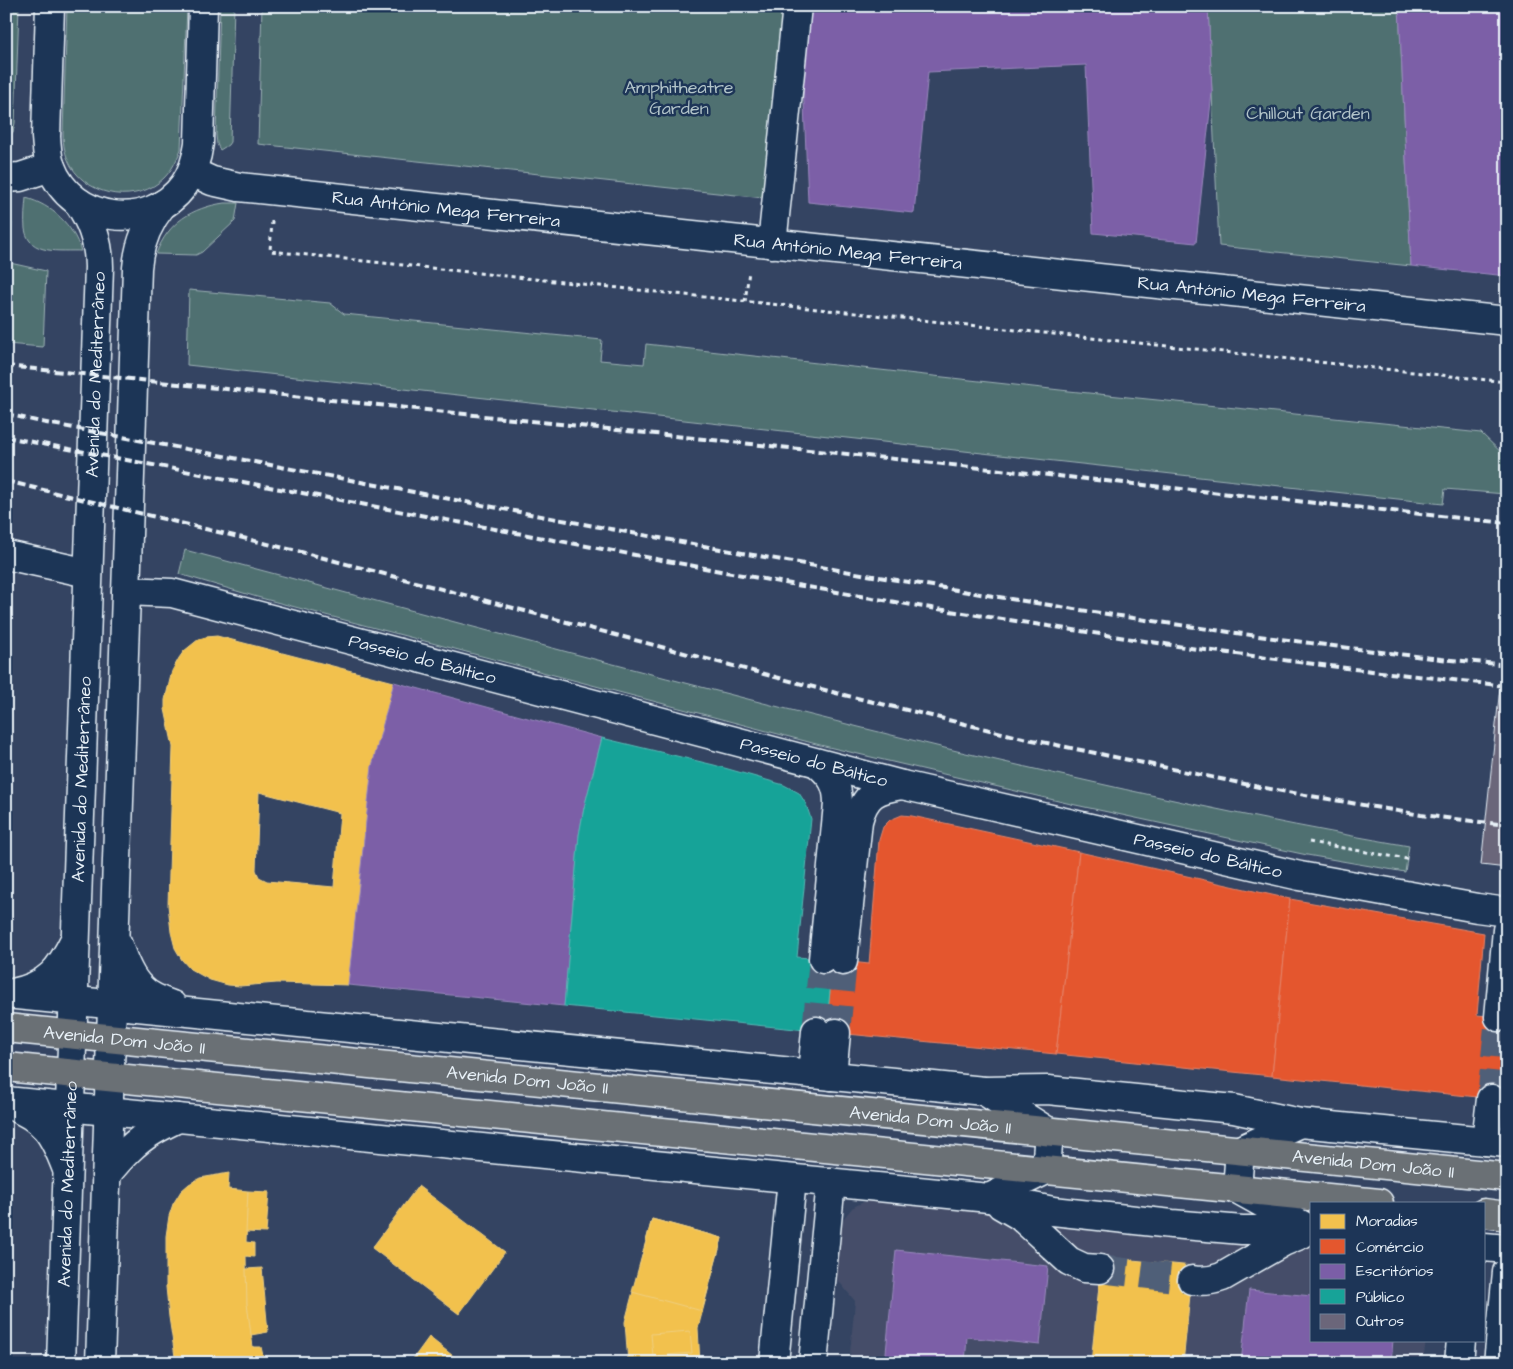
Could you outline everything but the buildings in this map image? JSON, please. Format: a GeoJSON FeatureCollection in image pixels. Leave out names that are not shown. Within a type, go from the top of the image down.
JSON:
{"type":"FeatureCollection","features":[{"type":"Feature","properties":{"kind":"main road","name":"Avenida Dom João II"},"geometry":{"type":"LineString","coordinates":[[6,1028],[1507,1177]]}},
{"type":"Feature","properties":{"kind":"main road"},"geometry":{"type":"LineString","coordinates":[[6,1067],[1369,1202]]}},
{"type":"Feature","properties":{"kind":"main road"},"geometry":{"type":"LineString","coordinates":[[1486,1213],[1507,1216]]}},
{"type":"Feature","properties":{"kind":"street"},"geometry":{"type":"LineString","coordinates":[[50,6],[46,137],[51,167],[57,180],[66,192],[78,202],[91,210],[120,217],[135,216],[149,212],[162,205],[174,196],[192,172],[197,158],[199,143],[204,6]]}},
{"type":"Feature","properties":{"kind":"street"},"geometry":{"type":"LineString","coordinates":[[772,244],[797,6]]}},
{"type":"Feature","properties":{"kind":"street"},"geometry":{"type":"LineString","coordinates":[[6,178],[20,177],[51,167]]}},
{"type":"Feature","properties":{"kind":"street","name":"Rua António Mega Ferreira"},"geometry":{"type":"LineString","coordinates":[[192,172],[212,181],[239,187],[1507,321]]}},
{"type":"Feature","properties":{"kind":"street","name":"Avenida do Mediterrâneo"},"geometry":{"type":"LineString","coordinates":[[61,1363],[99,255],[94,232],[78,202]]}},
{"type":"Feature","properties":{"kind":"street"},"geometry":{"type":"LineString","coordinates":[[100,1363],[138,256],[140,245],[149,224],[162,205]]}},
{"type":"Feature","properties":{"kind":"street"},"geometry":{"type":"LineString","coordinates":[[6,555],[88,572]]}},
{"type":"Feature","properties":{"kind":"street","name":"Passeio do Báltico"},"geometry":{"type":"LineString","coordinates":[[126,591],[172,593],[902,784],[1300,876],[1507,912]]}},
{"type":"Feature","properties":{"kind":"street"},"geometry":{"type":"LineString","coordinates":[[817,763],[828,773],[838,793],[833,960],[860,812],[870,796],[878,791],[902,784]]}},
{"type":"Feature","properties":{"kind":"street"},"geometry":{"type":"LineString","coordinates":[[1499,1017],[1507,930]]}},
{"type":"Feature","properties":{"kind":"street"},"geometry":{"type":"LineString","coordinates":[[6,994],[28,990],[48,979],[60,966],[76,935]]}},
{"type":"Feature","properties":{"kind":"street"},"geometry":{"type":"LineString","coordinates":[[115,937],[124,959],[140,988],[154,998],[189,1012]]}},
{"type":"Feature","properties":{"kind":"street","name":"Avenida Dom João II"},"geometry":{"type":"LineString","coordinates":[[6,994],[984,1092],[1048,1090],[1234,1109],[1300,1122],[1496,1142]]}},
{"type":"Feature","properties":{"kind":"street"},"geometry":{"type":"LineString","coordinates":[[822,1075],[826,1032]]}},
{"type":"Feature","properties":{"kind":"street","name":"Avenida Dom João II"},"geometry":{"type":"LineString","coordinates":[[984,1092],[1049,1132]]}},
{"type":"Feature","properties":{"kind":"street"},"geometry":{"type":"LineString","coordinates":[[1491,1099],[1496,1142]]}},
{"type":"Feature","properties":{"kind":"street"},"geometry":{"type":"LineString","coordinates":[[6,1102],[108,1110],[989,1198],[1053,1212],[1172,1224],[1242,1230],[1310,1230]]}},
{"type":"Feature","properties":{"kind":"street"},"geometry":{"type":"LineString","coordinates":[[6,1102],[38,1119],[52,1135],[68,1171]]}},
{"type":"Feature","properties":{"kind":"street"},"geometry":{"type":"LineString","coordinates":[[106,1175],[136,1143],[153,1130],[178,1118]]}},
{"type":"Feature","properties":{"kind":"street","name":"Avenida Dom João II"},"geometry":{"type":"LineString","coordinates":[[1240,1150],[1300,1122]]}},
{"type":"Feature","properties":{"kind":"street"},"geometry":{"type":"LineString","coordinates":[[989,1198],[1046,1170],[1049,1132]]}},
{"type":"Feature","properties":{"kind":"street"},"geometry":{"type":"LineString","coordinates":[[1240,1150],[1237,1189],[1310,1229]]}},
{"type":"Feature","properties":{"kind":"street"},"geometry":{"type":"LineString","coordinates":[[774,1363],[792,1179]]}},
{"type":"Feature","properties":{"kind":"street"},"geometry":{"type":"LineString","coordinates":[[813,1363],[830,1182]]}},
{"type":"Feature","properties":{"kind":"street"},"geometry":{"type":"LineString","coordinates":[[989,1198],[1020,1216],[1069,1261],[1084,1268],[1100,1270]]}},
{"type":"Feature","properties":{"kind":"street"},"geometry":{"type":"LineString","coordinates":[[1192,1280],[1202,1282],[1222,1277],[1284,1242],[1310,1230]]}},
{"type":"Feature","properties":{"kind":"street"},"geometry":{"type":"LineString","coordinates":[[1486,1247],[1507,1249]]}},
{"type":"Feature","properties":{"kind":"street"},"geometry":{"type":"LineString","coordinates":[[1498,1363],[1507,1272]]}},
{"type":"Feature","properties":{"kind":"street"},"geometry":{"type":"LineString","coordinates":[[1459,1363],[1461,1342]]}},
{"type":"Feature","properties":{"kind":"path"},"geometry":{"type":"LineString","coordinates":[[273,215],[270,251],[1507,382]]}},
{"type":"Feature","properties":{"kind":"path"},"geometry":{"type":"LineString","coordinates":[[745,302],[749,265]]}},
{"type":"Feature","properties":{"kind":"path"},"geometry":{"type":"LineString","coordinates":[[1309,842],[1407,859]]}},
{"type":"Feature","properties":{"kind":"shaded area"},"geometry":{"type":"Polygon","coordinates":[[[875,1201],[1310,1244],[1310,1342],[1426,1342],[1423,1363],[849,1363],[855,1301],[836,1278],[841,1229],[844,1218],[852,1208],[863,1202],[875,1201]]]}},
{"type":"Feature","properties":{"kind":"green space"},"geometry":{"type":"Polygon","coordinates":[[[6,6],[19,6],[15,123],[13,132],[6,140],[6,6]]]}},
{"type":"Feature","properties":{"kind":"green space"},"geometry":{"type":"Polygon","coordinates":[[[67,6],[187,6],[181,149],[174,165],[164,178],[141,192],[115,194],[102,191],[79,177],[67,158],[63,133],[67,6]]]}},
{"type":"Feature","properties":{"kind":"green space"},"geometry":{"type":"Polygon","coordinates":[[[220,6],[234,6],[230,142],[220,150],[216,135],[220,6]]]}},
{"type":"Feature","properties":{"kind":"green space","name":"Amphitheatre Garden"},"geometry":{"type":"Polygon","coordinates":[[[262,6],[784,6],[764,198],[258,144],[262,6]]]}},
{"type":"Feature","properties":{"kind":"green space","name":"Chillout Garden"},"geometry":{"type":"Polygon","coordinates":[[[1208,6],[1399,6],[1411,266],[1219,246],[1208,6]]]}},
{"type":"Feature","properties":{"kind":"green space"},"geometry":{"type":"Polygon","coordinates":[[[26,198],[36,201],[60,217],[73,233],[81,251],[47,250],[33,244],[28,238],[25,229],[26,198]]]}},
{"type":"Feature","properties":{"kind":"green space"},"geometry":{"type":"Polygon","coordinates":[[[238,203],[235,221],[202,252],[196,255],[156,254],[167,233],[182,218],[212,205],[238,203]]]}},
{"type":"Feature","properties":{"kind":"green space"},"geometry":{"type":"Polygon","coordinates":[[[6,213],[12,223],[10,263],[46,271],[43,347],[6,344],[6,213]]]}},
{"type":"Feature","properties":{"kind":"green space"},"geometry":{"type":"Polygon","coordinates":[[[189,290],[330,303],[344,314],[602,340],[600,360],[644,364],[646,344],[1069,391],[1481,433],[1507,458],[1505,494],[1445,489],[1443,504],[187,365],[189,290]]]}},
{"type":"Feature","properties":{"kind":"green space"},"geometry":{"type":"Polygon","coordinates":[[[185,550],[667,678],[957,751],[1182,802],[1409,846],[1405,872],[1307,855],[1071,804],[820,745],[257,597],[179,574],[185,550]]]}},
{"type":"Feature","properties":{"kind":"tunnel"},"geometry":{"type":"LineString","coordinates":[[816,1031],[823,959]]}},
{"type":"Feature","properties":{"kind":"tunnel"},"geometry":{"type":"LineString","coordinates":[[836,1033],[843,961]]}},
{"type":"Feature","properties":{"kind":"tunnel"},"geometry":{"type":"LineString","coordinates":[[1491,1099],[1499,1017]]}},
{"type":"Feature","properties":{"kind":"tunnel"},"geometry":{"type":"LineString","coordinates":[[1100,1269],[1192,1280]]}},
{"type":"Feature","properties":{"kind":"railway"},"geometry":{"type":"LineString","coordinates":[[6,366],[1507,523]]}},
{"type":"Feature","properties":{"kind":"railway"},"geometry":{"type":"LineString","coordinates":[[6,414],[561,520],[908,582],[1257,636],[1432,658],[1507,665]]}},
{"type":"Feature","properties":{"kind":"railway"},"geometry":{"type":"LineString","coordinates":[[6,437],[785,583],[918,606],[1197,649],[1507,686]]}},
{"type":"Feature","properties":{"kind":"railway"},"geometry":{"type":"LineString","coordinates":[[6,481],[301,552],[836,693],[1023,738],[1259,787],[1421,815],[1507,825]]}}]}
